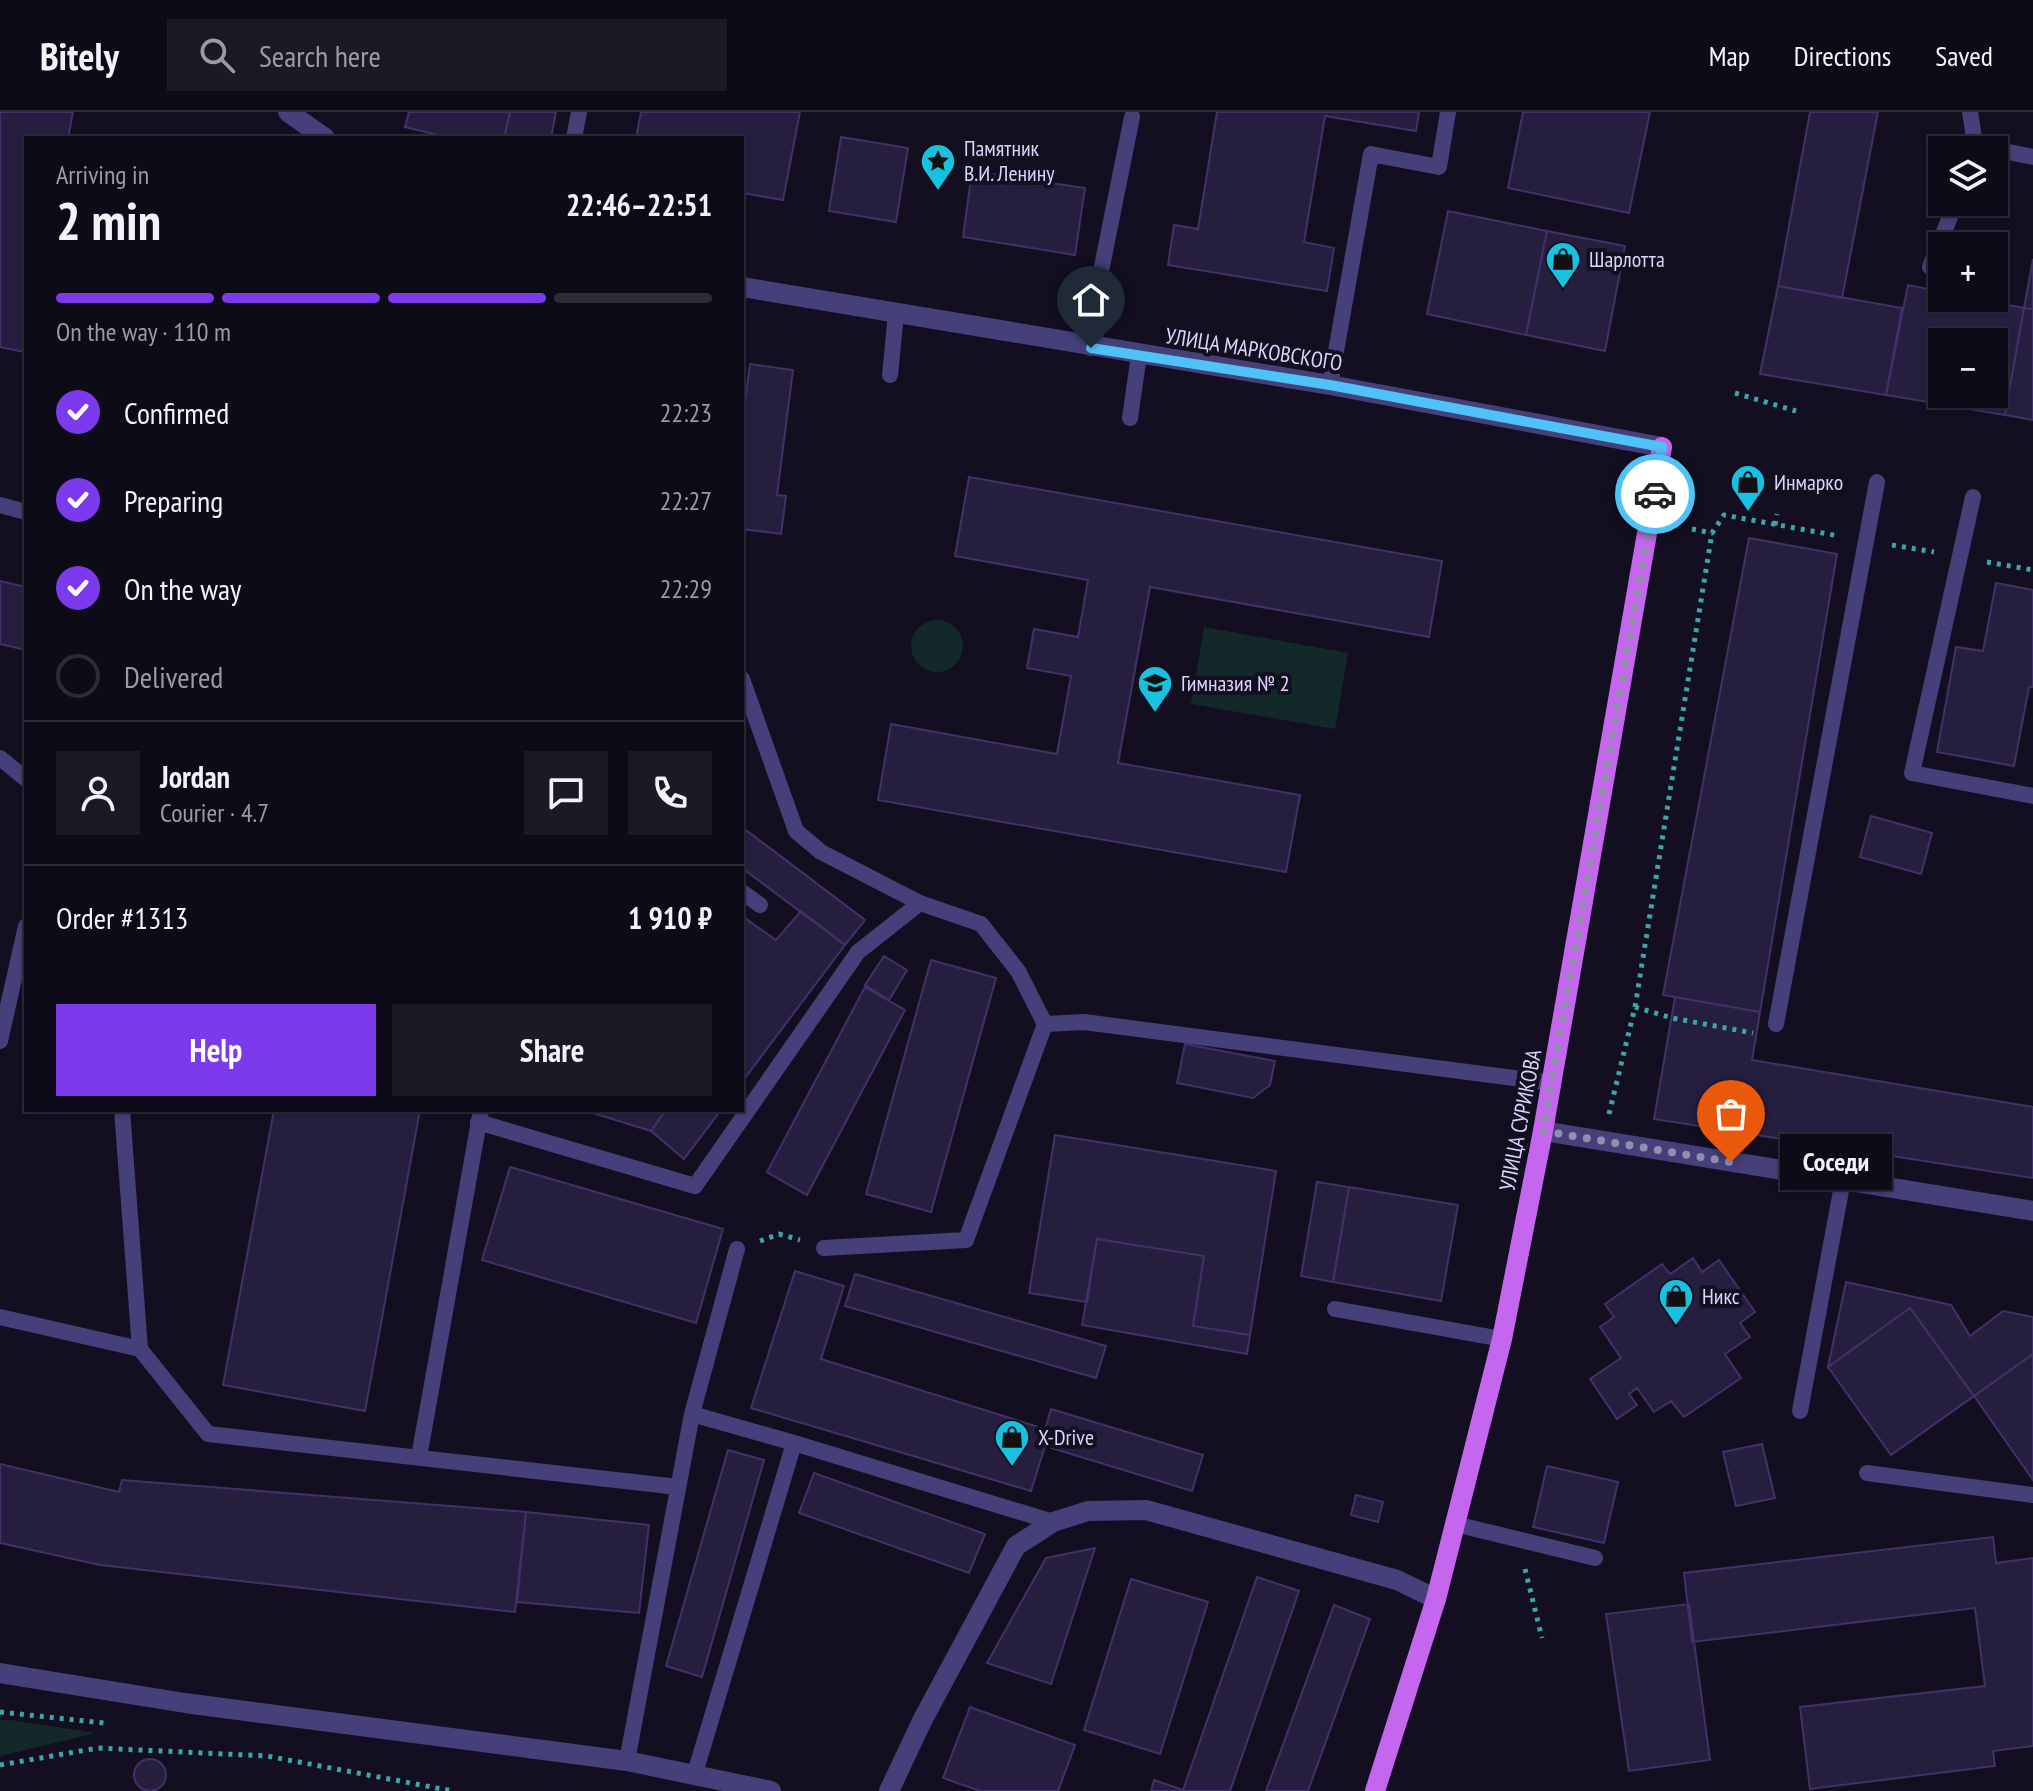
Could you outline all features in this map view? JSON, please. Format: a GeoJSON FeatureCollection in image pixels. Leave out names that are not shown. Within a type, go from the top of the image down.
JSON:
{"type":"FeatureCollection","features":[{"type":"Feature","properties":{"kind":"main road","name":"УЛИЦА СУРИКОВА"},"geometry":{"type":"LineString","coordinates":[[1375,1791],[1436,1599],[1502,1339],[1552,1083],[1662,447]]}},
{"type":"Feature","properties":{"kind":"street"},"geometry":{"type":"LineString","coordinates":[[288,112],[322,136]]}},
{"type":"Feature","properties":{"kind":"street","name":"УЛИЦА МАРКОВСКОГО"},"geometry":{"type":"LineString","coordinates":[[744,287],[1091,348],[1330,385],[1662,447]]}},
{"type":"Feature","properties":{"kind":"street"},"geometry":{"type":"LineString","coordinates":[[1543,1131],[2033,1211]]}},
{"type":"Feature","properties":{"kind":"street"},"geometry":{"type":"LineString","coordinates":[[889,1791],[923,1719],[1016,1546],[1053,1522],[1088,1511],[1146,1510],[1397,1580],[1436,1599]]}},
{"type":"Feature","properties":{"kind":"street"},"geometry":{"type":"LineString","coordinates":[[0,1673],[185,1703],[627,1761],[771,1791]]}},
{"type":"Feature","properties":{"kind":"lane"},"geometry":{"type":"LineString","coordinates":[[574,136],[579,112]]}},
{"type":"Feature","properties":{"kind":"lane"},"geometry":{"type":"LineString","coordinates":[[1330,385],[1371,154],[1439,167],[1448,112]]}},
{"type":"Feature","properties":{"kind":"lane"},"geometry":{"type":"LineString","coordinates":[[1970,112],[1975,136]]}},
{"type":"Feature","properties":{"kind":"lane"},"geometry":{"type":"LineString","coordinates":[[1091,348],[1095,301],[1135,114]]}},
{"type":"Feature","properties":{"kind":"lane"},"geometry":{"type":"LineString","coordinates":[[2008,153],[2033,157]]}},
{"type":"Feature","properties":{"kind":"lane"},"geometry":{"type":"LineString","coordinates":[[890,375],[896,314]]}},
{"type":"Feature","properties":{"kind":"lane"},"geometry":{"type":"LineString","coordinates":[[1130,418],[1139,355]]}},
{"type":"Feature","properties":{"kind":"lane"},"geometry":{"type":"LineString","coordinates":[[1776,1024],[1877,482]]}},
{"type":"Feature","properties":{"kind":"lane"},"geometry":{"type":"LineString","coordinates":[[1973,497],[1912,773],[2033,796]]}},
{"type":"Feature","properties":{"kind":"lane"},"geometry":{"type":"LineString","coordinates":[[0,505],[24,511]]}},
{"type":"Feature","properties":{"kind":"lane"},"geometry":{"type":"LineString","coordinates":[[744,685],[796,831],[821,852],[920,903],[981,924],[1018,971],[1045,1024],[966,1240],[824,1248]]}},
{"type":"Feature","properties":{"kind":"lane"},"geometry":{"type":"LineString","coordinates":[[0,758],[24,777]]}},
{"type":"Feature","properties":{"kind":"lane"},"geometry":{"type":"LineString","coordinates":[[744,893],[760,905]]}},
{"type":"Feature","properties":{"kind":"lane"},"geometry":{"type":"LineString","coordinates":[[419,1457],[479,1116],[695,1186],[858,952],[920,903]]}},
{"type":"Feature","properties":{"kind":"lane"},"geometry":{"type":"LineString","coordinates":[[0,1041],[24,935]]}},
{"type":"Feature","properties":{"kind":"lane"},"geometry":{"type":"LineString","coordinates":[[1045,1024],[1084,1022],[1552,1083]]}},
{"type":"Feature","properties":{"kind":"lane"},"geometry":{"type":"LineString","coordinates":[[122,1112],[140,1349],[208,1434],[678,1487]]}},
{"type":"Feature","properties":{"kind":"lane"},"geometry":{"type":"LineString","coordinates":[[1800,1411],[1843,1180]]}},
{"type":"Feature","properties":{"kind":"lane"},"geometry":{"type":"LineString","coordinates":[[627,1761],[692,1414],[737,1249]]}},
{"type":"Feature","properties":{"kind":"lane"},"geometry":{"type":"LineString","coordinates":[[1335,1309],[1502,1339]]}},
{"type":"Feature","properties":{"kind":"lane"},"geometry":{"type":"LineString","coordinates":[[0,1317],[140,1349]]}},
{"type":"Feature","properties":{"kind":"lane"},"geometry":{"type":"LineString","coordinates":[[692,1414],[1053,1522]]}},
{"type":"Feature","properties":{"kind":"lane"},"geometry":{"type":"LineString","coordinates":[[695,1773],[794,1443]]}},
{"type":"Feature","properties":{"kind":"lane"},"geometry":{"type":"LineString","coordinates":[[1867,1473],[2033,1495]]}},
{"type":"Feature","properties":{"kind":"lane"},"geometry":{"type":"LineString","coordinates":[[1455,1524],[1595,1558]]}},
{"type":"Feature","properties":{"kind":"path"},"geometry":{"type":"LineString","coordinates":[[1735,393],[1796,411]]}},
{"type":"Feature","properties":{"kind":"path"},"geometry":{"type":"LineString","coordinates":[[1775,525],[1777,514]]}},
{"type":"Feature","properties":{"kind":"path"},"geometry":{"type":"LineString","coordinates":[[1602,1142],[1635,1007],[1712,533],[1724,515]]}},
{"type":"Feature","properties":{"kind":"path"},"geometry":{"type":"LineString","coordinates":[[1692,529],[1712,533]]}},
{"type":"Feature","properties":{"kind":"path"},"geometry":{"type":"LineString","coordinates":[[1635,1007],[1672,1018],[1756,1034]]}},
{"type":"Feature","properties":{"kind":"path"},"geometry":{"type":"LineString","coordinates":[[737,1249],[779,1234],[824,1248]]}},
{"type":"Feature","properties":{"kind":"path"},"geometry":{"type":"LineString","coordinates":[[1518,1541],[1542,1638]]}},
{"type":"Feature","properties":{"kind":"path"},"geometry":{"type":"LineString","coordinates":[[0,1765],[98,1748],[267,1756],[453,1791]]}},
{"type":"Feature","properties":{"kind":"green space"},"geometry":{"type":"Polygon","coordinates":[[[937,620],[955,628],[963,646],[955,664],[937,672],[919,664],[911,646],[919,628],[937,620]]]}},
{"type":"Feature","properties":{"kind":"green space"},"geometry":{"type":"Polygon","coordinates":[[[1204,627],[1348,653],[1335,729],[1191,704],[1204,627]]]}},
{"type":"Feature","properties":{"kind":"green space"},"geometry":{"type":"Polygon","coordinates":[[[0,1720],[10,1720],[96,1733],[0,1756],[0,1720]]]}},
{"type":"Feature","properties":{"kind":"building"},"geometry":{"type":"Polygon","coordinates":[[[0,112],[73,112],[68,136],[24,136],[24,352],[0,347],[0,112]]]}},
{"type":"Feature","properties":{"kind":"building"},"geometry":{"type":"Polygon","coordinates":[[[409,112],[510,112],[504,136],[442,136],[405,127],[409,112]]]}},
{"type":"Feature","properties":{"kind":"building"},"geometry":{"type":"Polygon","coordinates":[[[510,112],[556,112],[551,136],[504,136],[510,112]]]}},
{"type":"Feature","properties":{"kind":"building"},"geometry":{"type":"Polygon","coordinates":[[[641,112],[800,112],[783,200],[744,193],[744,136],[636,136],[641,112]]]}},
{"type":"Feature","properties":{"kind":"building"},"geometry":{"type":"Polygon","coordinates":[[[1217,112],[1419,112],[1416,131],[1325,116],[1304,242],[1334,248],[1327,291],[1168,265],[1174,225],[1198,229],[1217,112]]]}},
{"type":"Feature","properties":{"kind":"building"},"geometry":{"type":"Polygon","coordinates":[[[1523,112],[1650,112],[1629,213],[1508,188],[1523,112]]]}},
{"type":"Feature","properties":{"kind":"building"},"geometry":{"type":"Polygon","coordinates":[[[1810,112],[1878,112],[1842,298],[1778,286],[1810,112]]]}},
{"type":"Feature","properties":{"kind":"building"},"geometry":{"type":"Polygon","coordinates":[[[841,137],[908,148],[896,222],[829,211],[841,137]]]}},
{"type":"Feature","properties":{"kind":"building"},"geometry":{"type":"Polygon","coordinates":[[[972,171],[1085,188],[1075,255],[963,237],[972,171]]]}},
{"type":"Feature","properties":{"kind":"building"},"geometry":{"type":"Polygon","coordinates":[[[1448,211],[1547,231],[1526,335],[1427,314],[1448,211]]]}},
{"type":"Feature","properties":{"kind":"building"},"geometry":{"type":"Polygon","coordinates":[[[1547,231],[1625,246],[1605,351],[1526,335],[1547,231]]]}},
{"type":"Feature","properties":{"kind":"building"},"geometry":{"type":"Polygon","coordinates":[[[2033,259],[2033,309],[2024,308],[2033,259]]]}},
{"type":"Feature","properties":{"kind":"building"},"geometry":{"type":"Polygon","coordinates":[[[1908,285],[1928,289],[1928,312],[2008,312],[2008,305],[2024,308],[2008,398],[2008,328],[1928,328],[1928,402],[1886,395],[1908,285]]]}},
{"type":"Feature","properties":{"kind":"building"},"geometry":{"type":"Polygon","coordinates":[[[1778,286],[1902,308],[1886,395],[1760,374],[1778,286]]]}},
{"type":"Feature","properties":{"kind":"building"},"geometry":{"type":"Polygon","coordinates":[[[2024,308],[2033,309],[2033,420],[2005,415],[2024,308]]]}},
{"type":"Feature","properties":{"kind":"building"},"geometry":{"type":"Polygon","coordinates":[[[750,364],[793,370],[777,495],[786,496],[781,534],[744,529],[744,412],[750,364]]]}},
{"type":"Feature","properties":{"kind":"building"},"geometry":{"type":"Polygon","coordinates":[[[1963,408],[2006,408],[2005,415],[1963,408]]]}},
{"type":"Feature","properties":{"kind":"building"},"geometry":{"type":"Polygon","coordinates":[[[969,477],[1442,561],[1429,637],[1150,587],[1118,763],[1300,795],[1286,872],[878,800],[891,724],[1057,754],[1071,676],[1027,668],[1034,629],[1078,637],[1088,580],[955,556],[969,477]]]}},
{"type":"Feature","properties":{"kind":"building"},"geometry":{"type":"Polygon","coordinates":[[[1749,538],[1837,554],[1760,1012],[1663,995],[1749,538]]]}},
{"type":"Feature","properties":{"kind":"building"},"geometry":{"type":"Polygon","coordinates":[[[0,581],[24,587],[24,650],[0,644],[0,581]]]}},
{"type":"Feature","properties":{"kind":"building"},"geometry":{"type":"Polygon","coordinates":[[[1996,583],[2033,590],[2033,687],[2029,687],[2014,766],[1937,752],[1956,647],[1983,651],[1996,583]]]}},
{"type":"Feature","properties":{"kind":"building"},"geometry":{"type":"Polygon","coordinates":[[[1871,816],[1932,833],[1921,874],[1860,857],[1871,816]]]}},
{"type":"Feature","properties":{"kind":"building"},"geometry":{"type":"Polygon","coordinates":[[[744,829],[865,920],[845,945],[744,869],[744,829]]]}},
{"type":"Feature","properties":{"kind":"building"},"geometry":{"type":"Polygon","coordinates":[[[801,911],[845,945],[744,1079],[744,917],[776,940],[801,911]]]}},
{"type":"Feature","properties":{"kind":"building"},"geometry":{"type":"Polygon","coordinates":[[[884,956],[907,970],[889,1000],[865,985],[884,956]]]}},
{"type":"Feature","properties":{"kind":"building"},"geometry":{"type":"Polygon","coordinates":[[[931,960],[996,978],[931,1212],[866,1194],[931,960]]]}},
{"type":"Feature","properties":{"kind":"building"},"geometry":{"type":"Polygon","coordinates":[[[865,987],[905,1010],[807,1195],[767,1172],[865,987]]]}},
{"type":"Feature","properties":{"kind":"building"},"geometry":{"type":"Polygon","coordinates":[[[1675,997],[1760,1012],[1752,1060],[2033,1107],[2033,1178],[1654,1119],[1675,997]]]}},
{"type":"Feature","properties":{"kind":"building"},"geometry":{"type":"Polygon","coordinates":[[[1185,1044],[1275,1061],[1270,1085],[1253,1098],[1177,1083],[1185,1044]]]}},
{"type":"Feature","properties":{"kind":"building"},"geometry":{"type":"Polygon","coordinates":[[[274,1112],[420,1112],[365,1411],[223,1385],[274,1112]]]}},
{"type":"Feature","properties":{"kind":"building"},"geometry":{"type":"Polygon","coordinates":[[[589,1112],[665,1112],[651,1131],[589,1112]]]}},
{"type":"Feature","properties":{"kind":"building"},"geometry":{"type":"Polygon","coordinates":[[[665,1112],[719,1112],[684,1159],[651,1131],[665,1112]]]}},
{"type":"Feature","properties":{"kind":"building"},"geometry":{"type":"Polygon","coordinates":[[[1055,1135],[1276,1171],[1250,1335],[1193,1326],[1204,1256],[1097,1239],[1087,1302],[1029,1293],[1055,1135]]]}},
{"type":"Feature","properties":{"kind":"building"},"geometry":{"type":"Polygon","coordinates":[[[510,1167],[723,1229],[696,1323],[482,1260],[510,1167]]]}},
{"type":"Feature","properties":{"kind":"building"},"geometry":{"type":"Polygon","coordinates":[[[1317,1182],[1349,1187],[1333,1282],[1301,1276],[1317,1182]]]}},
{"type":"Feature","properties":{"kind":"building"},"geometry":{"type":"Polygon","coordinates":[[[1349,1187],[1458,1205],[1441,1301],[1333,1282],[1349,1187]]]}},
{"type":"Feature","properties":{"kind":"building"},"geometry":{"type":"Polygon","coordinates":[[[1097,1239],[1204,1256],[1193,1326],[1250,1335],[1247,1354],[1082,1325],[1097,1239]]]}},
{"type":"Feature","properties":{"kind":"building"},"geometry":{"type":"Polygon","coordinates":[[[1693,1258],[1702,1272],[1719,1260],[1755,1312],[1740,1323],[1750,1337],[1725,1354],[1741,1378],[1684,1417],[1671,1401],[1654,1412],[1637,1388],[1629,1394],[1637,1405],[1617,1419],[1590,1379],[1621,1358],[1600,1327],[1614,1317],[1605,1304],[1662,1264],[1670,1274],[1693,1258]]]}},
{"type":"Feature","properties":{"kind":"building"},"geometry":{"type":"Polygon","coordinates":[[[795,1271],[844,1286],[821,1359],[1045,1429],[1051,1409],[1203,1455],[1192,1491],[1045,1446],[1031,1491],[751,1408],[795,1271]]]}},
{"type":"Feature","properties":{"kind":"building"},"geometry":{"type":"Polygon","coordinates":[[[855,1274],[1106,1346],[1096,1378],[845,1306],[855,1274]]]}},
{"type":"Feature","properties":{"kind":"building"},"geometry":{"type":"Polygon","coordinates":[[[1846,1282],[1951,1305],[1970,1336],[2003,1311],[2033,1317],[2033,1354],[1974,1396],[1910,1308],[1828,1367],[1846,1282]]]}},
{"type":"Feature","properties":{"kind":"building"},"geometry":{"type":"Polygon","coordinates":[[[1910,1308],[1974,1396],[1891,1455],[1828,1367],[1910,1308]]]}},
{"type":"Feature","properties":{"kind":"building"},"geometry":{"type":"Polygon","coordinates":[[[2033,1354],[2033,1480],[1974,1396],[2033,1354]]]}},
{"type":"Feature","properties":{"kind":"building"},"geometry":{"type":"Polygon","coordinates":[[[1762,1444],[1775,1498],[1736,1506],[1723,1452],[1762,1444]]]}},
{"type":"Feature","properties":{"kind":"building"},"geometry":{"type":"Polygon","coordinates":[[[728,1450],[764,1460],[702,1677],[666,1666],[728,1450]]]}},
{"type":"Feature","properties":{"kind":"building"},"geometry":{"type":"Polygon","coordinates":[[[0,1464],[119,1492],[122,1480],[526,1512],[515,1612],[100,1565],[0,1543],[0,1464]]]}},
{"type":"Feature","properties":{"kind":"building"},"geometry":{"type":"Polygon","coordinates":[[[1547,1466],[1618,1482],[1604,1543],[1533,1527],[1547,1466]]]}},
{"type":"Feature","properties":{"kind":"building"},"geometry":{"type":"Polygon","coordinates":[[[814,1473],[985,1534],[969,1573],[799,1513],[814,1473]]]}},
{"type":"Feature","properties":{"kind":"building"},"geometry":{"type":"Polygon","coordinates":[[[1356,1495],[1383,1502],[1378,1522],[1351,1515],[1356,1495]]]}},
{"type":"Feature","properties":{"kind":"building"},"geometry":{"type":"Polygon","coordinates":[[[526,1512],[649,1525],[639,1613],[517,1602],[526,1512]]]}},
{"type":"Feature","properties":{"kind":"building"},"geometry":{"type":"Polygon","coordinates":[[[1993,1537],[1996,1563],[2033,1558],[2033,1746],[1993,1751],[1995,1766],[1810,1789],[1800,1707],[1985,1686],[1975,1608],[1692,1642],[1684,1573],[1993,1537]]]}},
{"type":"Feature","properties":{"kind":"building"},"geometry":{"type":"Polygon","coordinates":[[[1095,1548],[1051,1684],[987,1663],[1046,1558],[1095,1548]]]}},
{"type":"Feature","properties":{"kind":"building"},"geometry":{"type":"Polygon","coordinates":[[[1257,1577],[1299,1591],[1230,1791],[1151,1791],[1154,1780],[1183,1790],[1257,1577]]]}},
{"type":"Feature","properties":{"kind":"building"},"geometry":{"type":"Polygon","coordinates":[[[1131,1579],[1208,1602],[1160,1754],[1084,1730],[1131,1579]]]}},
{"type":"Feature","properties":{"kind":"building"},"geometry":{"type":"Polygon","coordinates":[[[1689,1604],[1710,1760],[1629,1771],[1606,1614],[1689,1604]]]}},
{"type":"Feature","properties":{"kind":"building"},"geometry":{"type":"Polygon","coordinates":[[[1334,1605],[1370,1619],[1308,1791],[1266,1791],[1334,1605]]]}},
{"type":"Feature","properties":{"kind":"building"},"geometry":{"type":"Polygon","coordinates":[[[970,1707],[1075,1745],[1058,1791],[980,1791],[943,1778],[970,1707]]]}},
{"type":"Feature","properties":{"kind":"building"},"geometry":{"type":"Polygon","coordinates":[[[150,1759],[161,1764],[166,1775],[161,1786],[150,1791],[139,1786],[134,1775],[139,1764],[150,1759]]]}},
{"type":"Feature","properties":{"kind":"way so far"},"geometry":{"type":"LineString","coordinates":[[1655,494],[1543,1131],[1731,1162]]}},
{"type":"Feature","properties":{"kind":"place","name":"Памятник В.И. Ленину"},"geometry":{"type":"Point","coordinates":[938,192]}},
{"type":"Feature","properties":{"kind":"place","name":"Шарлотта"},"geometry":{"type":"Point","coordinates":[1563,290]}},
{"type":"Feature","properties":{"kind":"place","name":"Инмарко"},"geometry":{"type":"Point","coordinates":[1748,513]}},
{"type":"Feature","properties":{"kind":"place","name":"Гимназия № 2"},"geometry":{"type":"Point","coordinates":[1155,714]}},
{"type":"Feature","properties":{"kind":"place","name":"Соседи"},"geometry":{"type":"Point","coordinates":[1731,1162]}},
{"type":"Feature","properties":{"kind":"place","name":"Никс"},"geometry":{"type":"Point","coordinates":[1676,1327]}},
{"type":"Feature","properties":{"kind":"place","name":"X-Drive"},"geometry":{"type":"Point","coordinates":[1012,1468]}},
{"type":"Feature","properties":{"kind":"route"},"geometry":{"type":"LineString","coordinates":[[1091,348],[1330,385],[1662,447],[1655,494]]}}]}
